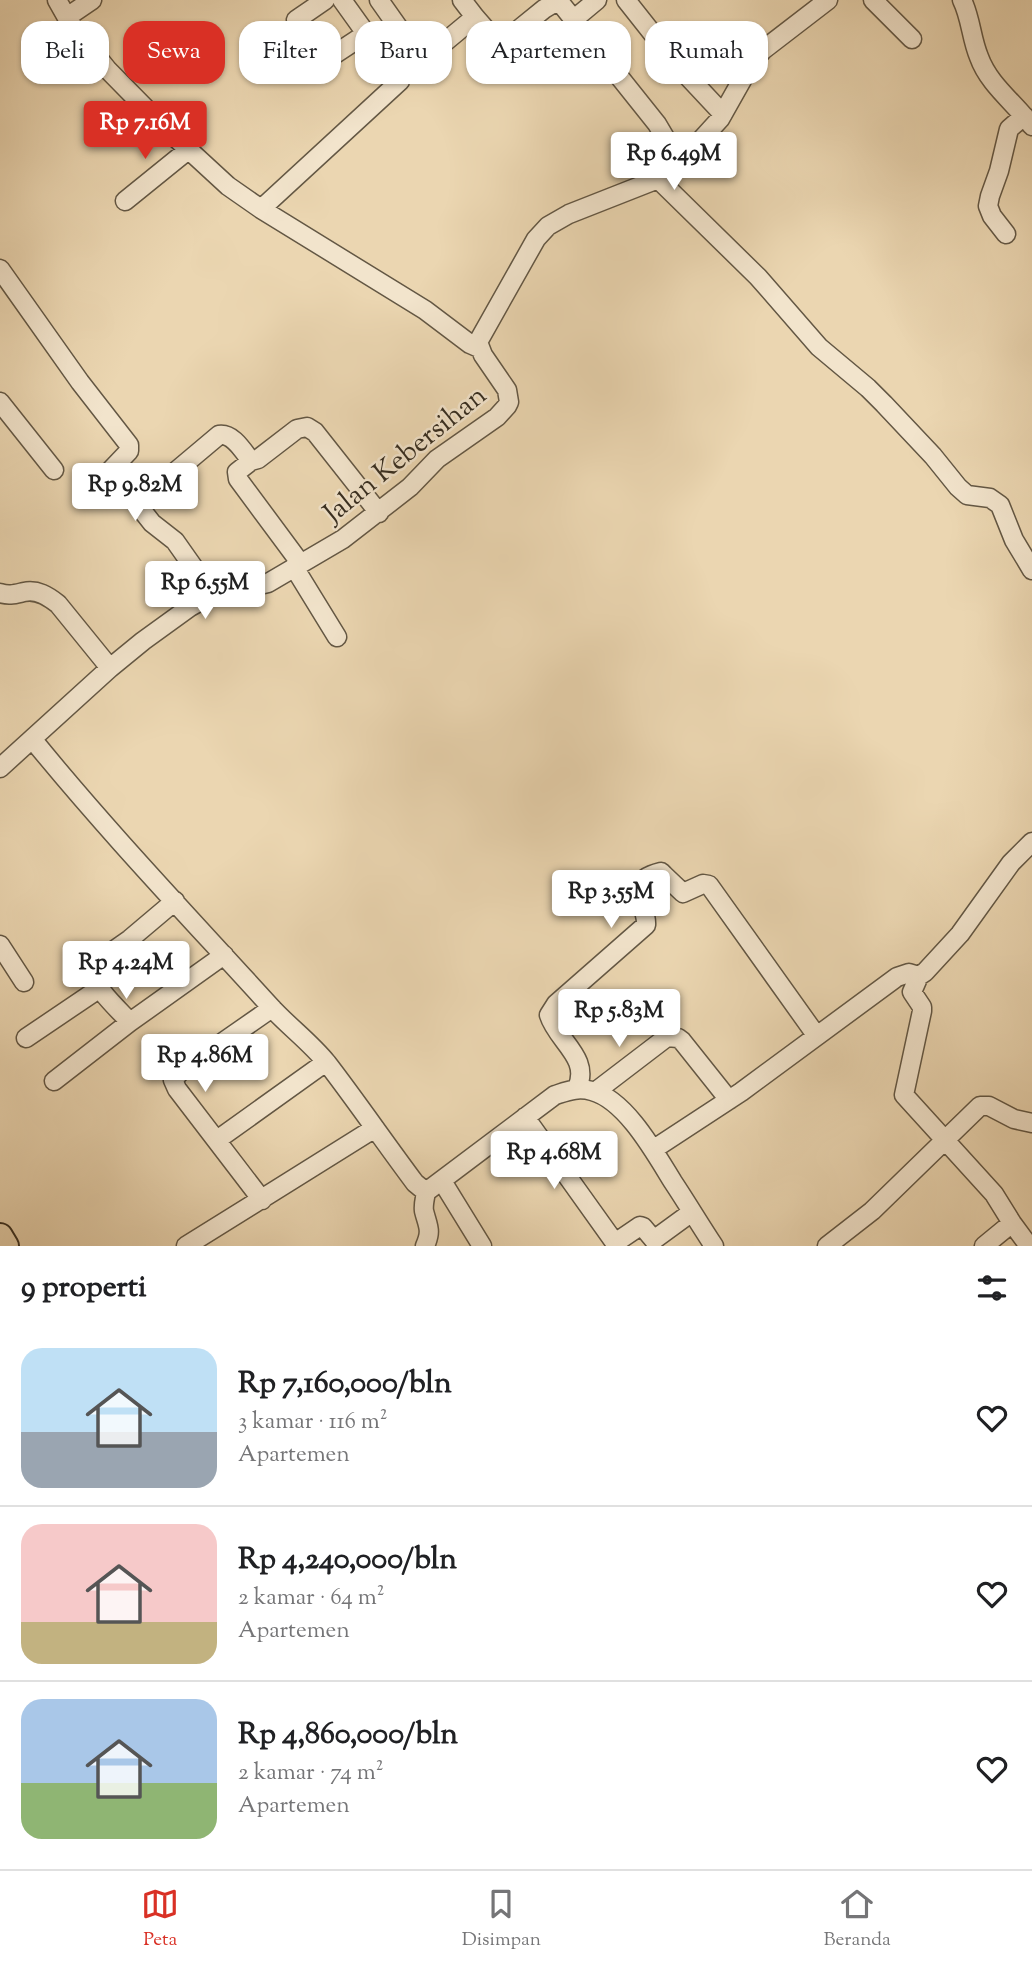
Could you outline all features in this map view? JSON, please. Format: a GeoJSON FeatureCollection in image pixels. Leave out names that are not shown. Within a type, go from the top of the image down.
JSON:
{"type":"FeatureCollection","features":[{"type":"Feature","properties":{"kind":"highway"},"geometry":{"type":"LineString","coordinates":[[0,1236],[6,1246]]}},
{"type":"Feature","properties":{"kind":"street"},"geometry":{"type":"LineString","coordinates":[[57,0],[107,69],[164,128],[228,186],[425,310],[479,348]]}},
{"type":"Feature","properties":{"kind":"street"},"geometry":{"type":"LineString","coordinates":[[67,17],[92,0]]}},
{"type":"Feature","properties":{"kind":"street"},"geometry":{"type":"LineString","coordinates":[[296,20],[325,0]]}},
{"type":"Feature","properties":{"kind":"street"},"geometry":{"type":"LineString","coordinates":[[342,0],[358,21]]}},
{"type":"Feature","properties":{"kind":"street"},"geometry":{"type":"LineString","coordinates":[[379,0],[394,21]]}},
{"type":"Feature","properties":{"kind":"street"},"geometry":{"type":"LineString","coordinates":[[462,0],[495,40],[502,43],[559,0],[657,124],[680,163]]}},
{"type":"Feature","properties":{"kind":"street"},"geometry":{"type":"LineString","coordinates":[[573,20],[597,0]]}},
{"type":"Feature","properties":{"kind":"street"},"geometry":{"type":"LineString","coordinates":[[626,0],[678,67],[723,114]]}},
{"type":"Feature","properties":{"kind":"street","name":"Jalan Kebersihan"},"geometry":{"type":"LineString","coordinates":[[0,768],[110,668],[190,607],[213,595],[268,583],[343,539],[410,487],[437,459],[496,417],[509,402],[507,390],[479,348],[478,342],[536,239],[548,226],[569,214],[659,179],[680,163],[700,144],[723,114],[751,64],[763,50],[828,0]]}},
{"type":"Feature","properties":{"kind":"street"},"geometry":{"type":"LineString","coordinates":[[873,0],[912,39]]}},
{"type":"Feature","properties":{"kind":"street"},"geometry":{"type":"LineString","coordinates":[[961,0],[968,13],[979,58],[991,79],[1028,121],[1009,128],[988,206],[1006,234]]}},
{"type":"Feature","properties":{"kind":"street"},"geometry":{"type":"LineString","coordinates":[[452,36],[475,17]]}},
{"type":"Feature","properties":{"kind":"street"},"geometry":{"type":"LineString","coordinates":[[261,209],[397,84]]}},
{"type":"Feature","properties":{"kind":"street"},"geometry":{"type":"LineString","coordinates":[[125,201],[188,150]]}},
{"type":"Feature","properties":{"kind":"street"},"geometry":{"type":"LineString","coordinates":[[659,179],[758,277],[819,346],[884,404],[958,487],[967,495],[990,498],[1000,505],[1014,540],[1032,570]]}},
{"type":"Feature","properties":{"kind":"street"},"geometry":{"type":"LineString","coordinates":[[0,268],[80,382],[129,445],[129,451],[109,472],[110,475],[152,523],[175,541],[213,595]]}},
{"type":"Feature","properties":{"kind":"street"},"geometry":{"type":"LineString","coordinates":[[0,402],[54,470]]}},
{"type":"Feature","properties":{"kind":"street"},"geometry":{"type":"LineString","coordinates":[[337,637],[297,565],[238,480],[237,472],[297,429],[307,427],[315,432],[379,513]]}},
{"type":"Feature","properties":{"kind":"street"},"geometry":{"type":"LineString","coordinates":[[137,504],[219,435],[230,436],[251,461]]}},
{"type":"Feature","properties":{"kind":"street"},"geometry":{"type":"LineString","coordinates":[[0,593],[14,595],[26,591],[49,597],[58,604],[110,668]]}},
{"type":"Feature","properties":{"kind":"street"},"geometry":{"type":"LineString","coordinates":[[33,740],[133,858],[272,1008],[326,1062],[415,1183],[426,1192]]}},
{"type":"Feature","properties":{"kind":"street"},"geometry":{"type":"LineString","coordinates":[[1029,1246],[994,1194],[903,1093],[922,1010],[912,992],[919,976],[960,934],[1003,872],[1026,848],[1032,868]]}},
{"type":"Feature","properties":{"kind":"street"},"geometry":{"type":"LineString","coordinates":[[714,1246],[654,1149],[614,1102],[586,1090],[582,1069],[551,1023],[551,1010],[646,925],[647,919],[638,891],[642,883],[660,872],[683,893],[703,884],[709,885],[816,1035]]}},
{"type":"Feature","properties":{"kind":"street"},"geometry":{"type":"LineString","coordinates":[[130,1023],[100,988],[90,972],[90,967],[130,939],[175,901]]}},
{"type":"Feature","properties":{"kind":"street"},"geometry":{"type":"LineString","coordinates":[[130,939],[150,969]]}},
{"type":"Feature","properties":{"kind":"street"},"geometry":{"type":"LineString","coordinates":[[0,945],[24,982]]}},
{"type":"Feature","properties":{"kind":"street"},"geometry":{"type":"LineString","coordinates":[[54,1081],[224,956]]}},
{"type":"Feature","properties":{"kind":"street"},"geometry":{"type":"LineString","coordinates":[[654,1149],[729,1100],[897,977],[909,974],[919,976]]}},
{"type":"Feature","properties":{"kind":"street"},"geometry":{"type":"LineString","coordinates":[[26,1038],[100,988]]}},
{"type":"Feature","properties":{"kind":"street"},"geometry":{"type":"LineString","coordinates":[[262,1200],[177,1089],[173,1080],[180,1072],[272,1008]]}},
{"type":"Feature","properties":{"kind":"street"},"geometry":{"type":"LineString","coordinates":[[426,1192],[555,1095],[586,1090],[667,1037],[682,1041],[729,1100]]}},
{"type":"Feature","properties":{"kind":"street"},"geometry":{"type":"LineString","coordinates":[[218,1140],[326,1062]]}},
{"type":"Feature","properties":{"kind":"street"},"geometry":{"type":"LineString","coordinates":[[827,1246],[872,1211],[980,1106],[989,1105],[1014,1119],[1032,1123]]}},
{"type":"Feature","properties":{"kind":"street"},"geometry":{"type":"LineString","coordinates":[[525,1117],[614,1242],[640,1226],[655,1239],[692,1212]]}},
{"type":"Feature","properties":{"kind":"street"},"geometry":{"type":"LineString","coordinates":[[186,1246],[375,1129]]}},
{"type":"Feature","properties":{"kind":"street"},"geometry":{"type":"LineString","coordinates":[[443,1181],[482,1246]]}},
{"type":"Feature","properties":{"kind":"street"},"geometry":{"type":"LineString","coordinates":[[425,1246],[429,1236],[424,1209],[426,1192]]}},
{"type":"Feature","properties":{"kind":"street"},"geometry":{"type":"LineString","coordinates":[[984,1246],[1012,1223]]}}]}
